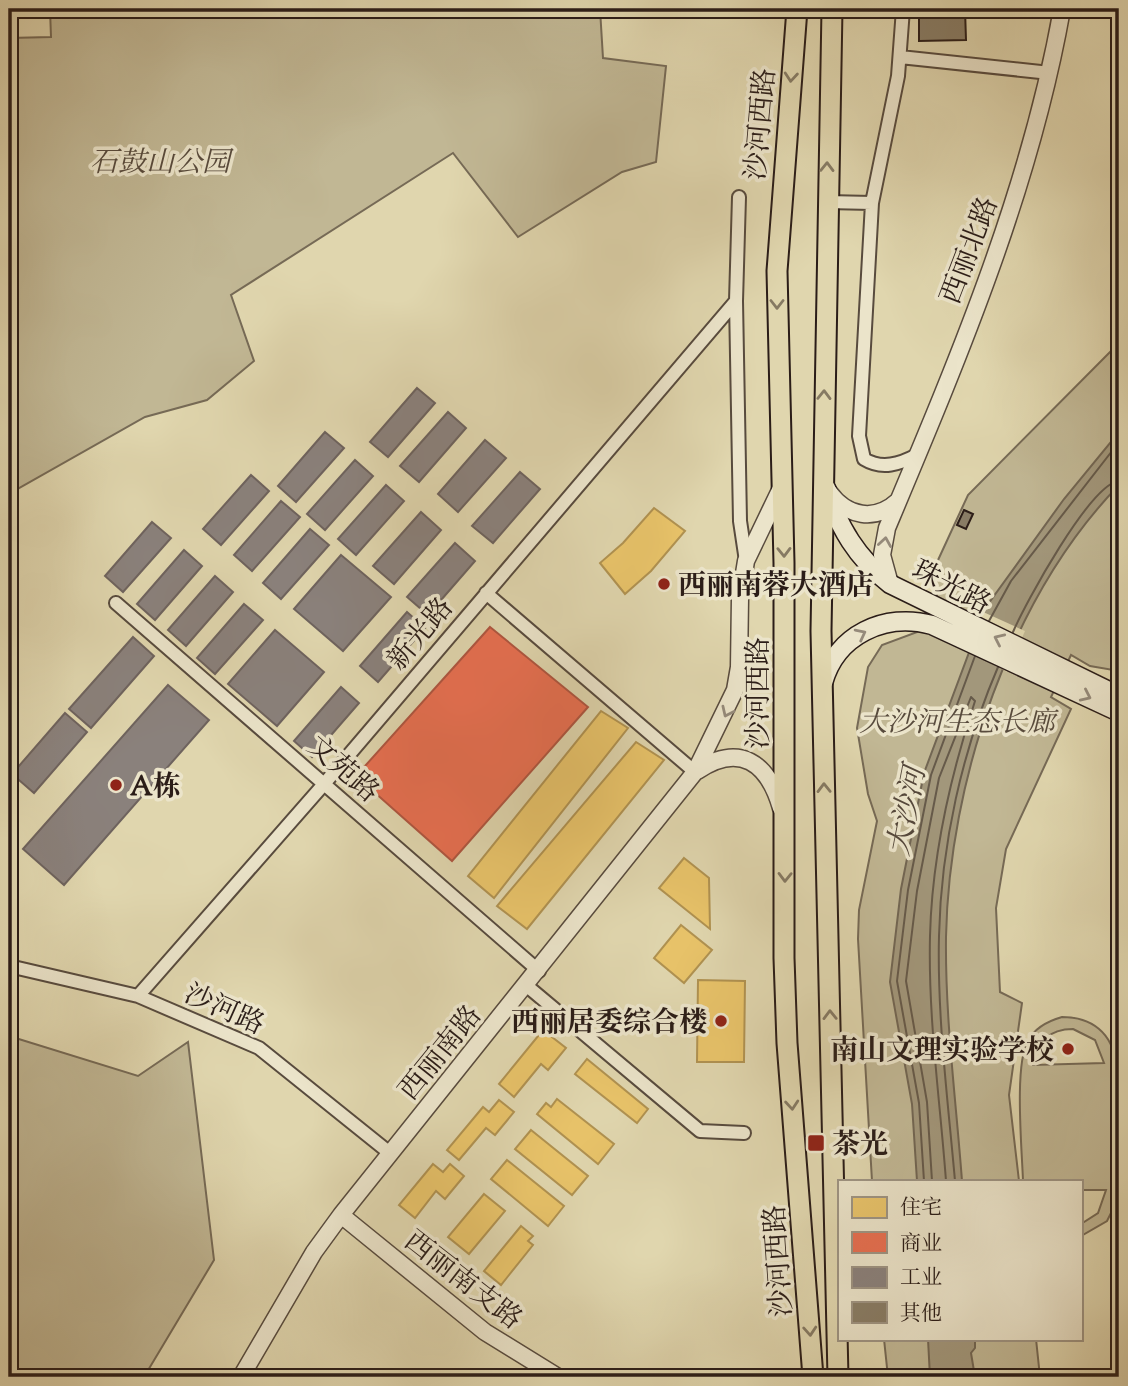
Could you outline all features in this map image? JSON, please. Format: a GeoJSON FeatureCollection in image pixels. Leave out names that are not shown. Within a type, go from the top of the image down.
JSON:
{"type":"FeatureCollection","features":[{"type":"Feature","properties":{"kind":"main road","name":"沙河西路"},"geometry":{"type":"LineString","coordinates":[[797,9],[777,271],[783,484],[787,1043],[813,1377]]}},
{"type":"Feature","properties":{"kind":"main road","name":"沙河西路"},"geometry":{"type":"LineString","coordinates":[[832,9],[823,463],[822,686],[838,1377]]}},
{"type":"Feature","properties":{"kind":"main road","name":"珠光路"},"geometry":{"type":"LineString","coordinates":[[826,488],[842,528],[873,571],[935,618],[1055,673],[1119,696]]}},
{"type":"Feature","properties":{"kind":"main road","name":"珠光路"},"geometry":{"type":"LineString","coordinates":[[822,686],[827,666],[851,638],[886,623],[935,618]]}},
{"type":"Feature","properties":{"kind":"main road","name":"珠光路"},"geometry":{"type":"LineString","coordinates":[[1055,673],[1119,712]]}},
{"type":"Feature","properties":{"kind":"street"},"geometry":{"type":"LineString","coordinates":[[903,9],[900,57],[872,203],[860,449],[864,458],[880,465],[918,456]]}},
{"type":"Feature","properties":{"kind":"street","name":"西丽北路"},"geometry":{"type":"LineString","coordinates":[[890,584],[883,568],[883,542],[1014,206],[1050,73],[1062,9]]}},
{"type":"Feature","properties":{"kind":"street"},"geometry":{"type":"LineString","coordinates":[[900,57],[1050,73]]}},
{"type":"Feature","properties":{"kind":"street"},"geometry":{"type":"LineString","coordinates":[[739,197],[736,301],[740,521],[746,561]]}},
{"type":"Feature","properties":{"kind":"street"},"geometry":{"type":"LineString","coordinates":[[827,202],[872,203]]}},
{"type":"Feature","properties":{"kind":"street","name":"新光路"},"geometry":{"type":"LineString","coordinates":[[138,996],[324,784],[736,301]]}},
{"type":"Feature","properties":{"kind":"street","name":"珠光路"},"geometry":{"type":"LineString","coordinates":[[823,463],[826,488]]}},
{"type":"Feature","properties":{"kind":"street","name":"西丽南路"},"geometry":{"type":"LineString","coordinates":[[241,1377],[307,1263],[341,1215],[539,971],[695,772],[735,690],[739,667],[740,597],[746,561],[783,484]]}},
{"type":"Feature","properties":{"kind":"street"},"geometry":{"type":"LineString","coordinates":[[826,488],[844,508],[864,515],[883,512],[898,501]]}},
{"type":"Feature","properties":{"kind":"street"},"geometry":{"type":"LineString","coordinates":[[486,593],[695,772]]}},
{"type":"Feature","properties":{"kind":"street","name":"文苑路"},"geometry":{"type":"LineString","coordinates":[[116,603],[539,971]]}},
{"type":"Feature","properties":{"kind":"street","name":"西丽南路"},"geometry":{"type":"LineString","coordinates":[[695,772],[721,759],[746,759],[757,765],[771,782],[786,827]]}},
{"type":"Feature","properties":{"kind":"street","name":"沙河路"},"geometry":{"type":"LineString","coordinates":[[9,966],[138,996],[259,1048],[391,1154]]}},
{"type":"Feature","properties":{"kind":"street"},"geometry":{"type":"LineString","coordinates":[[527,986],[700,1131],[744,1133]]}},
{"type":"Feature","properties":{"kind":"street","name":"西丽南支路"},"geometry":{"type":"LineString","coordinates":[[341,1215],[485,1332],[558,1377]]}},
{"type":"Feature","properties":{"kind":"green space","name":"石鼓山公园"},"geometry":{"type":"Polygon","coordinates":[[[50,9],[600,9],[603,58],[666,66],[656,162],[622,172],[518,237],[453,153],[231,295],[254,361],[207,400],[145,417],[12,492],[9,486],[9,38],[51,37],[50,9]]]}},
{"type":"Feature","properties":{"kind":"green space","name":"大沙河生态长廊"},"geometry":{"type":"Polygon","coordinates":[[[1119,343],[1119,663],[1113,670],[1090,666],[1071,655],[1051,697],[1071,709],[1006,849],[996,908],[1000,992],[1022,1003],[1009,1095],[1019,1180],[872,1180],[858,939],[859,910],[877,821],[868,794],[857,728],[868,667],[882,645],[928,628],[938,591],[927,584],[968,495],[1119,343]]]}},
{"type":"Feature","properties":{"kind":"green space"},"geometry":{"type":"Polygon","coordinates":[[[1062,1017],[1083,1020],[1105,1035],[1114,1052],[1117,1201],[1107,1221],[1082,1235],[1082,1223],[1098,1213],[1106,1190],[1082,1190],[1082,1180],[1023,1180],[1021,1068],[1028,1041],[1042,1025],[1062,1017]],[[1073,1029],[1057,1031],[1045,1038],[1037,1050],[1033,1065],[1104,1063],[1095,1040],[1073,1029]]]}},
{"type":"Feature","properties":{"kind":"green space"},"geometry":{"type":"Polygon","coordinates":[[[9,1036],[138,1076],[188,1042],[214,1260],[144,1377],[9,1377],[9,1036]]]}},
{"type":"Feature","properties":{"kind":"green space"},"geometry":{"type":"Polygon","coordinates":[[[884,1340],[1036,1340],[1040,1377],[888,1377],[884,1340]]]}},
{"type":"Feature","properties":{"kind":"water"},"geometry":{"type":"Polygon","coordinates":[[[1119,432],[1119,485],[1080,530],[1046,581],[1017,637],[993,695],[973,755],[959,816],[950,877],[946,937],[949,1028],[962,1180],[917,1180],[912,1104],[890,982],[901,889],[924,773],[986,607],[1064,499],[1119,432]]]}},
{"type":"Feature","properties":{"kind":"water"},"geometry":{"type":"Polygon","coordinates":[[[928,1340],[975,1340],[975,1348],[971,1353],[975,1377],[930,1377],[928,1340]]]}},
{"type":"Feature","properties":{"kind":"pier"},"geometry":{"type":"Polygon","coordinates":[[[981,611],[1025,631],[1007,672],[966,649],[981,611]]]}},
{"type":"Feature","properties":{"kind":"building: 住宅"},"geometry":{"type":"Polygon","coordinates":[[[654,508],[685,531],[651,571],[625,594],[600,563],[623,543],[654,508]]]}},
{"type":"Feature","properties":{"kind":"building: 住宅"},"geometry":{"type":"Polygon","coordinates":[[[601,711],[628,728],[494,898],[468,876],[601,711]]]}},
{"type":"Feature","properties":{"kind":"building: 住宅"},"geometry":{"type":"Polygon","coordinates":[[[636,742],[664,760],[527,929],[497,906],[636,742]]]}},
{"type":"Feature","properties":{"kind":"building: 住宅"},"geometry":{"type":"Polygon","coordinates":[[[684,858],[709,878],[710,929],[659,888],[684,858]]]}},
{"type":"Feature","properties":{"kind":"building: 住宅"},"geometry":{"type":"Polygon","coordinates":[[[681,925],[712,950],[684,983],[654,958],[681,925]]]}},
{"type":"Feature","properties":{"kind":"building: 住宅","name":"西丽居委综合楼"},"geometry":{"type":"Polygon","coordinates":[[[698,980],[745,981],[744,1062],[697,1062],[698,980]]]}},
{"type":"Feature","properties":{"kind":"building: 住宅"},"geometry":{"type":"Polygon","coordinates":[[[543,1030],[566,1048],[548,1070],[541,1064],[514,1097],[499,1084],[543,1030]]]}},
{"type":"Feature","properties":{"kind":"building: 住宅"},"geometry":{"type":"Polygon","coordinates":[[[587,1059],[648,1109],[637,1123],[575,1074],[587,1059]]]}},
{"type":"Feature","properties":{"kind":"building: 住宅"},"geometry":{"type":"Polygon","coordinates":[[[557,1099],[614,1144],[598,1164],[537,1114],[546,1103],[551,1107],[557,1099]]]}},
{"type":"Feature","properties":{"kind":"building: 住宅"},"geometry":{"type":"Polygon","coordinates":[[[499,1100],[514,1112],[495,1135],[486,1128],[459,1160],[447,1150],[483,1107],[489,1112],[499,1100]]]}},
{"type":"Feature","properties":{"kind":"building: 住宅"},"geometry":{"type":"Polygon","coordinates":[[[531,1130],[588,1176],[572,1195],[515,1149],[531,1130]]]}},
{"type":"Feature","properties":{"kind":"building: 住宅"},"geometry":{"type":"Polygon","coordinates":[[[507,1160],[564,1206],[548,1226],[491,1179],[507,1160]]]}},
{"type":"Feature","properties":{"kind":"building: 住宅"},"geometry":{"type":"Polygon","coordinates":[[[433,1164],[443,1172],[450,1164],[464,1176],[445,1199],[436,1191],[415,1218],[399,1205],[433,1164]]]}},
{"type":"Feature","properties":{"kind":"building: 住宅"},"geometry":{"type":"Polygon","coordinates":[[[484,1194],[505,1211],[469,1254],[448,1237],[484,1194]]]}},
{"type":"Feature","properties":{"kind":"building: 住宅"},"geometry":{"type":"Polygon","coordinates":[[[521,1226],[533,1236],[528,1241],[533,1245],[501,1285],[484,1271],[521,1226]]]}},
{"type":"Feature","properties":{"kind":"building: 商业"},"geometry":{"type":"Polygon","coordinates":[[[490,627],[588,707],[452,861],[356,776],[490,627]]]}},
{"type":"Feature","properties":{"kind":"building: 工业"},"geometry":{"type":"Polygon","coordinates":[[[417,388],[435,403],[388,457],[370,442],[417,388]]]}},
{"type":"Feature","properties":{"kind":"building: 工业"},"geometry":{"type":"Polygon","coordinates":[[[448,412],[466,428],[419,482],[400,466],[448,412]]]}},
{"type":"Feature","properties":{"kind":"building: 工业"},"geometry":{"type":"Polygon","coordinates":[[[325,432],[344,448],[296,502],[278,486],[325,432]]]}},
{"type":"Feature","properties":{"kind":"building: 工业"},"geometry":{"type":"Polygon","coordinates":[[[485,440],[506,458],[458,512],[438,494],[485,440]]]}},
{"type":"Feature","properties":{"kind":"building: 工业"},"geometry":{"type":"Polygon","coordinates":[[[355,460],[373,476],[325,530],[307,514],[355,460]]]}},
{"type":"Feature","properties":{"kind":"building: 工业"},"geometry":{"type":"Polygon","coordinates":[[[520,472],[540,489],[493,543],[472,526],[520,472]]]}},
{"type":"Feature","properties":{"kind":"building: 工业"},"geometry":{"type":"Polygon","coordinates":[[[251,475],[269,491],[221,545],[203,529],[251,475]]]}},
{"type":"Feature","properties":{"kind":"building: 工业"},"geometry":{"type":"Polygon","coordinates":[[[386,485],[404,501],[356,555],[338,539],[386,485]]]}},
{"type":"Feature","properties":{"kind":"building: 工业"},"geometry":{"type":"Polygon","coordinates":[[[281,501],[300,517],[252,571],[234,555],[281,501]]]}},
{"type":"Feature","properties":{"kind":"building: 工业"},"geometry":{"type":"Polygon","coordinates":[[[421,512],[441,530],[394,584],[373,566],[421,512]]]}},
{"type":"Feature","properties":{"kind":"building: 工业"},"geometry":{"type":"Polygon","coordinates":[[[152,522],[171,538],[123,592],[105,576],[152,522]]]}},
{"type":"Feature","properties":{"kind":"building: 工业"},"geometry":{"type":"Polygon","coordinates":[[[310,529],[329,545],[281,599],[263,583],[310,529]]]}},
{"type":"Feature","properties":{"kind":"building: 工业"},"geometry":{"type":"Polygon","coordinates":[[[455,543],[475,561],[428,615],[407,597],[455,543]]]}},
{"type":"Feature","properties":{"kind":"building: 工业"},"geometry":{"type":"Polygon","coordinates":[[[184,550],[202,566],[155,620],[137,604],[184,550]]]}},
{"type":"Feature","properties":{"kind":"building: 工业"},"geometry":{"type":"Polygon","coordinates":[[[341,555],[391,597],[343,651],[294,609],[341,555]]]}},
{"type":"Feature","properties":{"kind":"building: 工业"},"geometry":{"type":"Polygon","coordinates":[[[215,576],[233,592],[186,646],[168,630],[215,576]]]}},
{"type":"Feature","properties":{"kind":"building: 工业"},"geometry":{"type":"Polygon","coordinates":[[[244,604],[263,620],[215,674],[197,658],[244,604]]]}},
{"type":"Feature","properties":{"kind":"building: 工业"},"geometry":{"type":"Polygon","coordinates":[[[407,612],[425,628],[378,682],[360,666],[407,612]]]}},
{"type":"Feature","properties":{"kind":"building: 工业"},"geometry":{"type":"Polygon","coordinates":[[[275,630],[324,672],[277,726],[228,684],[275,630]]]}},
{"type":"Feature","properties":{"kind":"building: 工业"},"geometry":{"type":"Polygon","coordinates":[[[133,637],[154,656],[91,728],[69,709],[133,637]]]}},
{"type":"Feature","properties":{"kind":"building: 工业","name":"A栋"},"geometry":{"type":"Polygon","coordinates":[[[168,685],[209,720],[64,885],[23,849],[168,685]]]}},
{"type":"Feature","properties":{"kind":"building: 工业"},"geometry":{"type":"Polygon","coordinates":[[[341,687],[359,703],[312,757],[294,741],[341,687]]]}},
{"type":"Feature","properties":{"kind":"building: 工业"},"geometry":{"type":"Polygon","coordinates":[[[65,713],[87,732],[34,793],[12,774],[65,713]]]}},
{"type":"Feature","properties":{"kind":"building: 其他"},"geometry":{"type":"Polygon","coordinates":[[[919,9],[965,9],[966,40],[919,41],[919,9]]]}},
{"type":"Feature","properties":{"kind":"building: 其他"},"geometry":{"type":"Polygon","coordinates":[[[964,510],[973,514],[966,529],[957,525],[964,510]]]}},
{"type":"Feature","properties":{"kind":"place","name":"西丽南蓉大酒店"},"geometry":{"type":"Point","coordinates":[664,584]}},
{"type":"Feature","properties":{"kind":"place","name":"A栋"},"geometry":{"type":"Point","coordinates":[116,785]}},
{"type":"Feature","properties":{"kind":"place","name":"西丽居委综合楼"},"geometry":{"type":"Point","coordinates":[721,1021]}},
{"type":"Feature","properties":{"kind":"place","name":"南山文理实验学校"},"geometry":{"type":"Point","coordinates":[1068,1049]}},
{"type":"Feature","properties":{"kind":"place","name":"茶光"},"geometry":{"type":"Point","coordinates":[816,1143]}},
{"type":"Feature","properties":{"kind":"water label","name":"大沙河"},"geometry":{"type":"Point","coordinates":[906,811]}}]}
